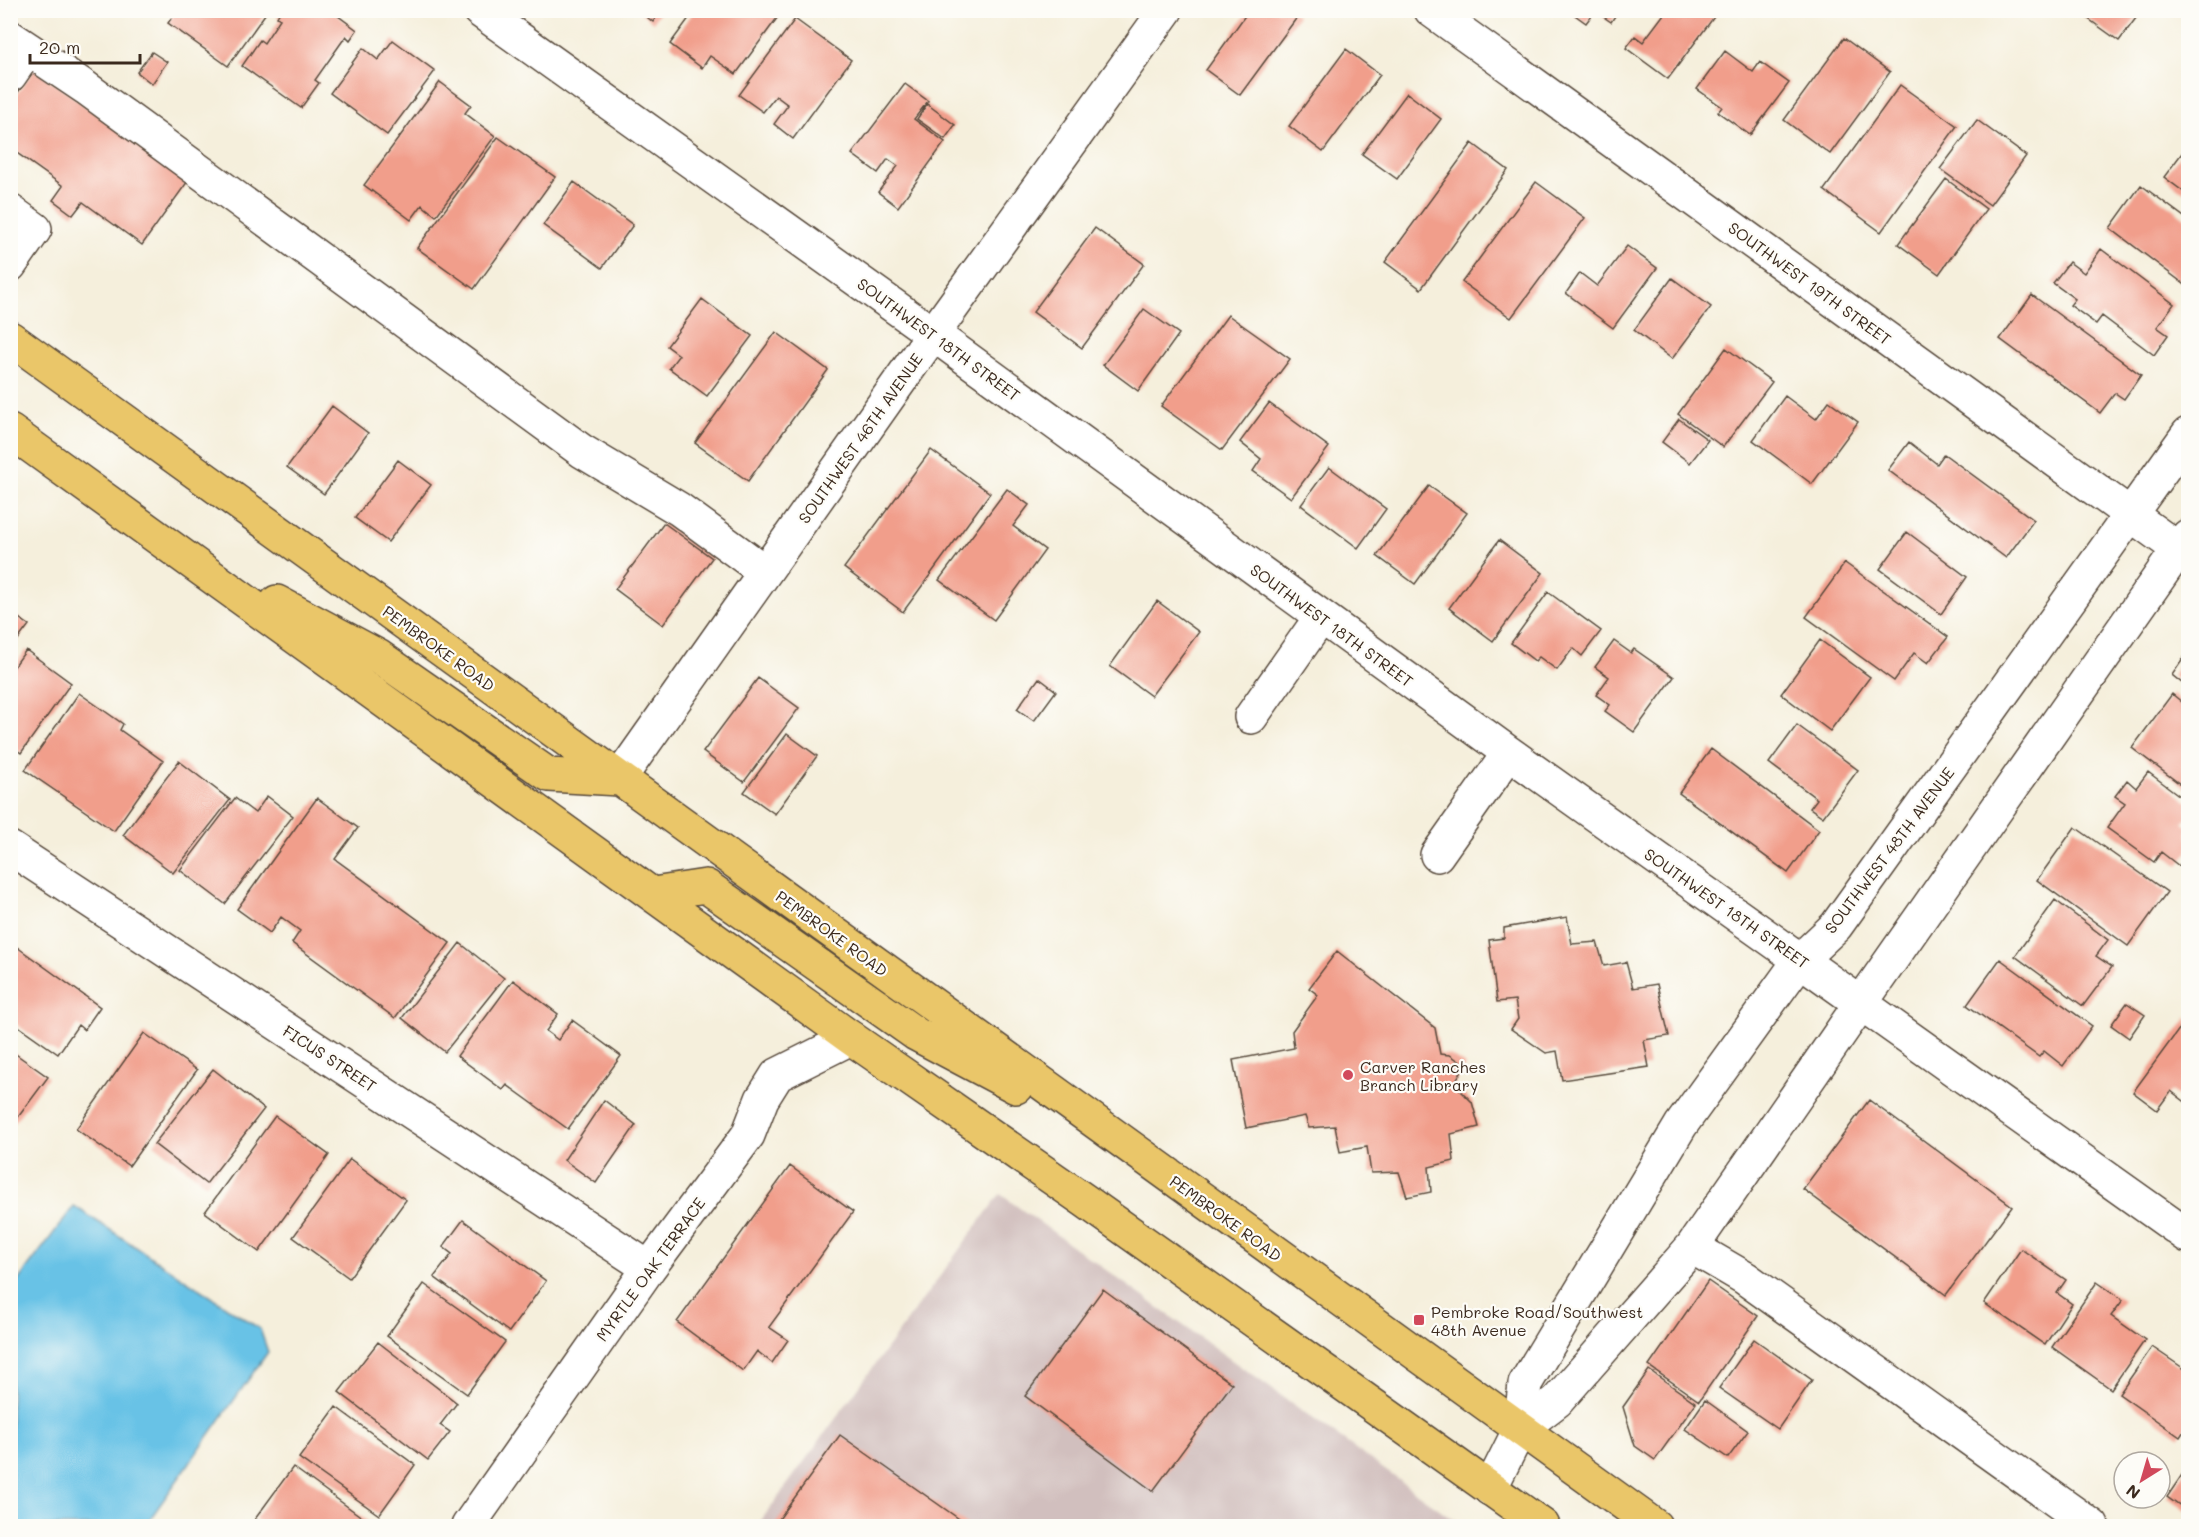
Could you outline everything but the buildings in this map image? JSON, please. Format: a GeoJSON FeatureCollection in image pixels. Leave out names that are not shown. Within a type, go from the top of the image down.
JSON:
{"type":"FeatureCollection","features":[{"type":"Feature","properties":{"kind":"main road","name":"PEMBROKE ROAD"},"geometry":{"type":"LineString","coordinates":[[10,338],[1655,1527]]}},
{"type":"Feature","properties":{"kind":"main road"},"geometry":{"type":"LineString","coordinates":[[10,431],[851,1038],[1084,1200],[1543,1527]]}},
{"type":"Feature","properties":{"kind":"main road"},"geometry":{"type":"LineString","coordinates":[[162,540],[378,656],[549,775],[619,779]]}},
{"type":"Feature","properties":{"kind":"main road"},"geometry":{"type":"LineString","coordinates":[[653,894],[706,886],[916,1034],[1121,1142]]}},
{"type":"Feature","properties":{"kind":"street","name":"SOUTHWEST 18TH STREET"},"geometry":{"type":"LineString","coordinates":[[479,10],[933,334],[1509,753],[2188,1236]]}},
{"type":"Feature","properties":{"kind":"street","name":"SOUTHWEST 46TH AVENUE"},"geometry":{"type":"LineString","coordinates":[[619,779],[933,334],[1166,10]]}},
{"type":"Feature","properties":{"kind":"street","name":"SOUTHWEST 19TH STREET"},"geometry":{"type":"LineString","coordinates":[[1431,10],[2132,515],[2185,547]]}},
{"type":"Feature","properties":{"kind":"street"},"geometry":{"type":"LineString","coordinates":[[16,54],[86,88],[582,451],[679,509],[765,572]]}},
{"type":"Feature","properties":{"kind":"street"},"geometry":{"type":"LineString","coordinates":[[10,210],[35,230],[10,265]]}},
{"type":"Feature","properties":{"kind":"street","name":"SOUTHWEST 48TH AVENUE"},"geometry":{"type":"LineString","coordinates":[[1490,1489],[1520,1429],[1525,1384],[1674,1135],[1800,960],[1836,926],[2188,434]]}},
{"type":"Feature","properties":{"kind":"street","name":"SOUTHWEST 48TH AVENUE"},"geometry":{"type":"LineString","coordinates":[[1520,1429],[1557,1401],[1692,1247],[1861,1003],[2185,547]]}},
{"type":"Feature","properties":{"kind":"street"},"geometry":{"type":"LineString","coordinates":[[1251,717],[1321,616]]}},
{"type":"Feature","properties":{"kind":"street"},"geometry":{"type":"LineString","coordinates":[[1437,855],[1509,753]]}},
{"type":"Feature","properties":{"kind":"street","name":"FICUS STREET"},"geometry":{"type":"LineString","coordinates":[[10,848],[649,1268]]}},
{"type":"Feature","properties":{"kind":"street","name":"MYRTLE OAK TERRACE"},"geometry":{"type":"LineString","coordinates":[[468,1527],[649,1268],[748,1135],[762,1099],[777,1075],[851,1038]]}},
{"type":"Feature","properties":{"kind":"street"},"geometry":{"type":"LineString","coordinates":[[1692,1247],[1745,1278],[2092,1527]]}},
{"type":"Feature","properties":{"kind":"shaded area"},"geometry":{"type":"Polygon","coordinates":[[[1000,1194],[1463,1526],[757,1526],[1000,1194]]]}},
{"type":"Feature","properties":{"kind":"water"},"geometry":{"type":"Polygon","coordinates":[[[74,1206],[260,1329],[268,1352],[145,1526],[11,1526],[11,1290],[74,1206]]]}},
{"type":"Feature","properties":{"kind":"place","name":"Carver Ranches Branch Library"},"geometry":{"type":"Point","coordinates":[1348,1075]}},
{"type":"Feature","properties":{"kind":"place","name":"Pembroke Road/Southwest 48th Avenue"},"geometry":{"type":"Point","coordinates":[1419,1320]}}]}
